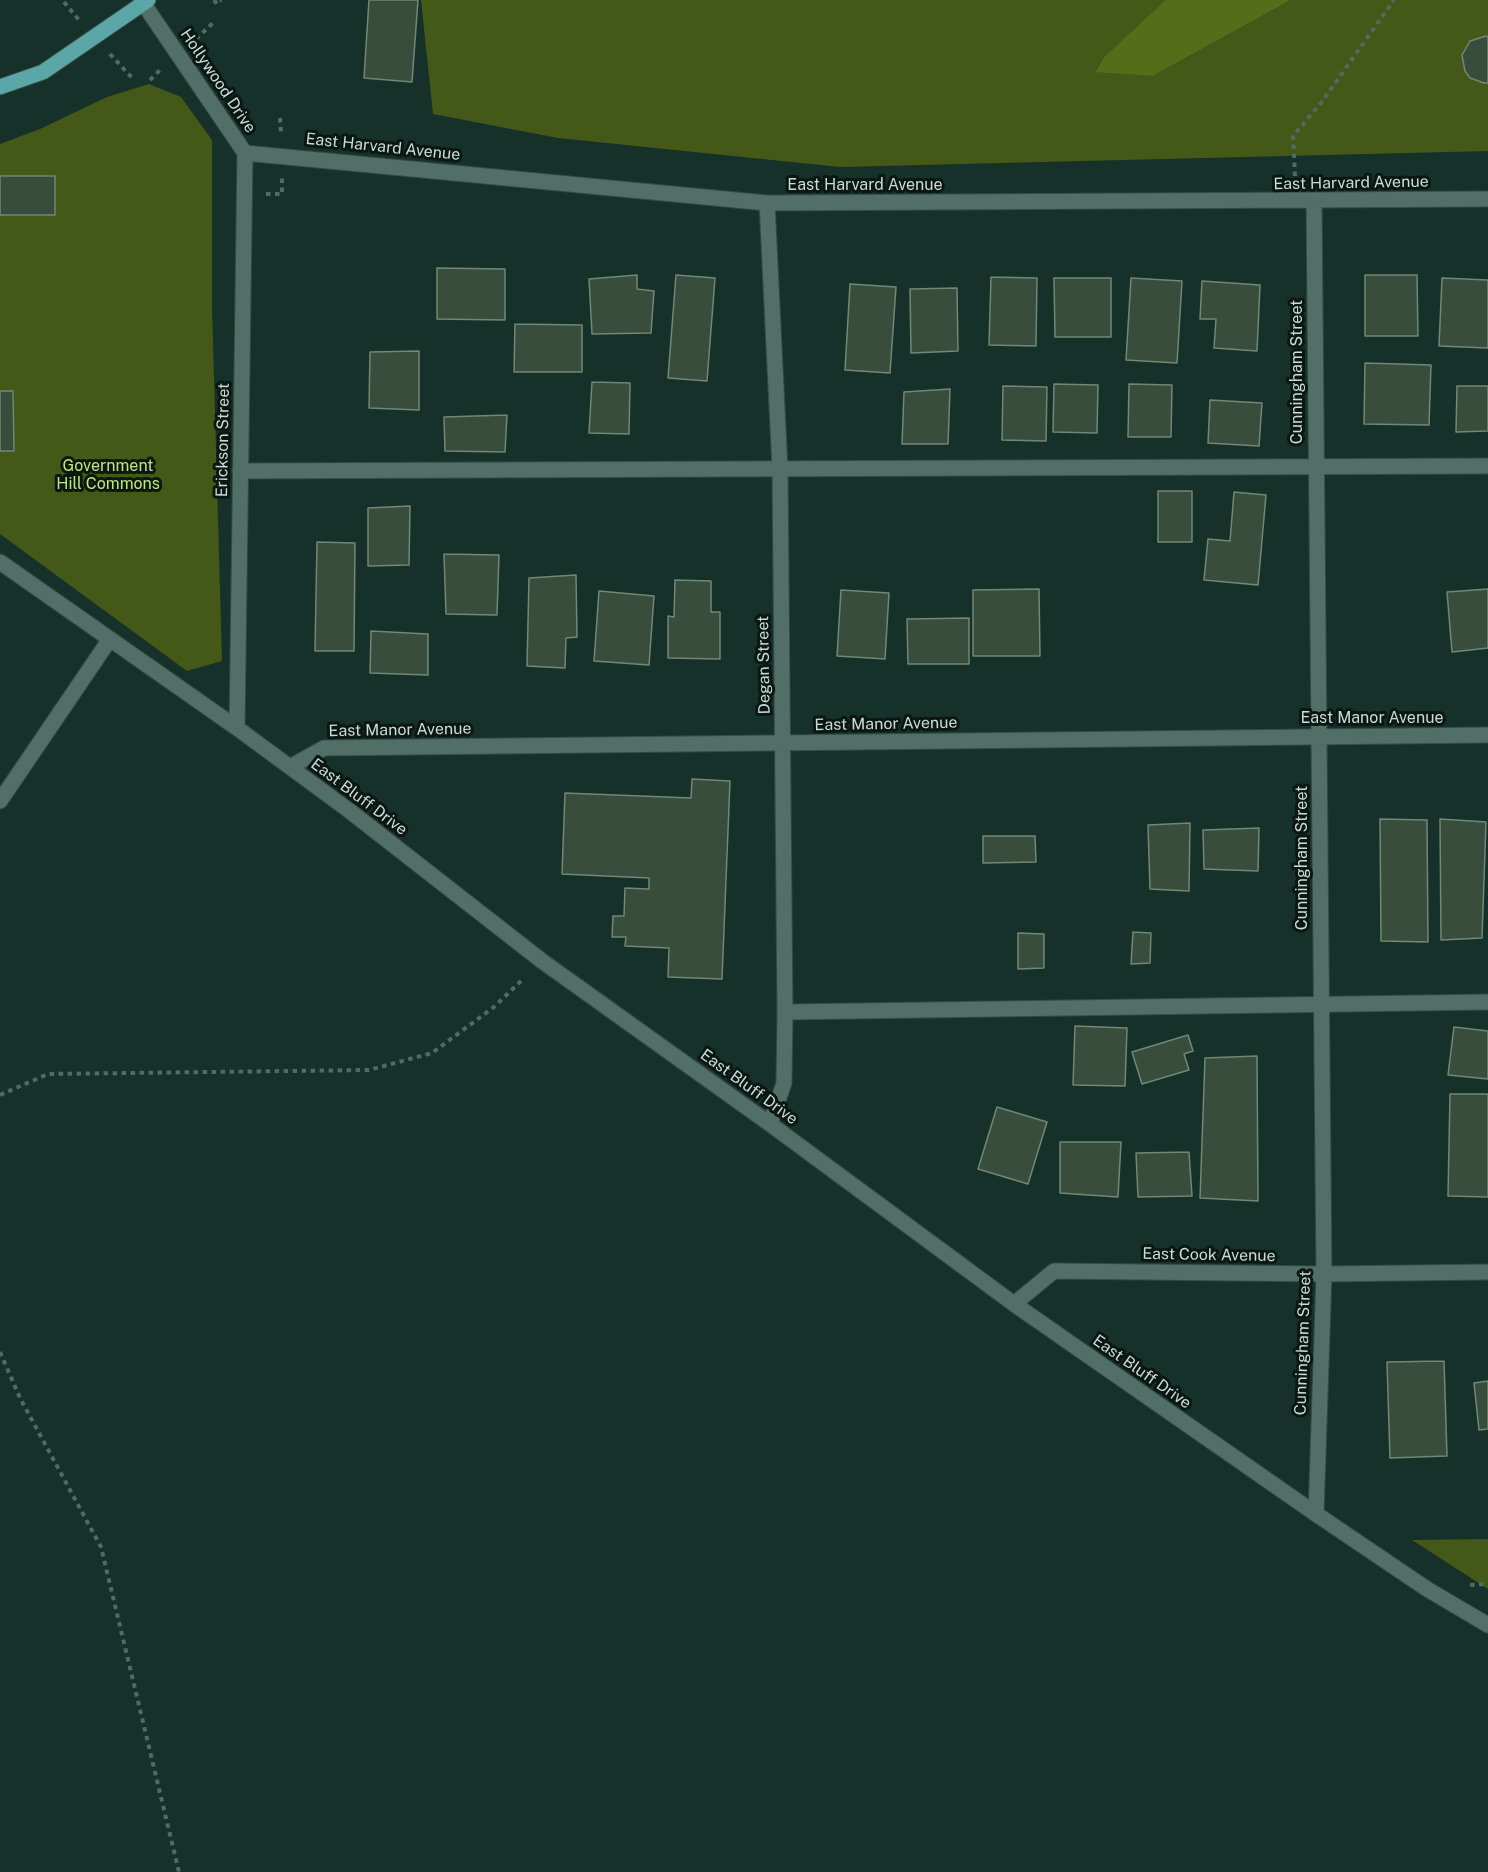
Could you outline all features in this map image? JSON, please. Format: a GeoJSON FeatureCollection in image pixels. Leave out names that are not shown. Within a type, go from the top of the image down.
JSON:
{"type":"FeatureCollection","features":[{"type":"Feature","properties":{"kind":"main road"},"geometry":{"type":"LineString","coordinates":[[0,87],[42,72],[144,1]]}},
{"type":"Feature","properties":{"kind":"street","name":"Hollywood Drive"},"geometry":{"type":"LineString","coordinates":[[144,1],[245,153]]}},
{"type":"Feature","properties":{"kind":"street","name":"East Harvard Avenue"},"geometry":{"type":"LineString","coordinates":[[245,153],[767,203],[1488,199]]}},
{"type":"Feature","properties":{"kind":"street","name":"Erickson Street"},"geometry":{"type":"LineString","coordinates":[[237,728],[245,153]]}},
{"type":"Feature","properties":{"kind":"street","name":"Cunningham Street"},"geometry":{"type":"LineString","coordinates":[[1314,201],[1324,1274],[1316,1514]]}},
{"type":"Feature","properties":{"kind":"street","name":"Degan Street"},"geometry":{"type":"LineString","coordinates":[[767,203],[780,469],[785,1012],[784,1083],[770,1124]]}},
{"type":"Feature","properties":{"kind":"street"},"geometry":{"type":"LineString","coordinates":[[240,471],[1488,466]]}},
{"type":"Feature","properties":{"kind":"street","name":"East Bluff Drive"},"geometry":{"type":"LineString","coordinates":[[0,562],[237,728],[542,961],[770,1124],[1014,1304],[1427,1589],[1488,1624]]}},
{"type":"Feature","properties":{"kind":"street"},"geometry":{"type":"LineString","coordinates":[[0,801],[110,639]]}},
{"type":"Feature","properties":{"kind":"street","name":"East Manor Avenue"},"geometry":{"type":"LineString","coordinates":[[290,767],[324,748],[1488,735]]}},
{"type":"Feature","properties":{"kind":"street"},"geometry":{"type":"LineString","coordinates":[[785,1012],[1488,1002]]}},
{"type":"Feature","properties":{"kind":"street","name":"East Cook Avenue"},"geometry":{"type":"LineString","coordinates":[[1014,1304],[1054,1271],[1324,1274],[1488,1272]]}},
{"type":"Feature","properties":{"kind":"path"},"geometry":{"type":"LineString","coordinates":[[214,0],[217,4],[221,0]]}},
{"type":"Feature","properties":{"kind":"path"},"geometry":{"type":"LineString","coordinates":[[1314,201],[1294,175],[1293,136],[1321,103],[1394,0]]}},
{"type":"Feature","properties":{"kind":"path"},"geometry":{"type":"LineString","coordinates":[[0,1095],[48,1074],[369,1070],[432,1053],[494,1007],[542,961]]}},
{"type":"Feature","properties":{"kind":"path"},"geometry":{"type":"LineString","coordinates":[[0,1352],[20,1398],[100,1547],[179,1872]]}},
{"type":"Feature","properties":{"kind":"green space"},"geometry":{"type":"Polygon","coordinates":[[[421,0],[1165,0],[1103,58],[1095,71],[1153,76],[1291,0],[1488,0],[1488,151],[840,167],[558,138],[433,114],[421,0]]]}},
{"type":"Feature","properties":{"kind":"green space"},"geometry":{"type":"Polygon","coordinates":[[[1165,0],[1291,0],[1153,76],[1095,72],[1103,58],[1165,0]]]}},
{"type":"Feature","properties":{"kind":"green space","name":"Government Hill Commons"},"geometry":{"type":"Polygon","coordinates":[[[149,84],[181,97],[212,140],[212,307],[222,661],[187,671],[0,534],[0,144],[40,129],[107,97],[149,84]]]}},
{"type":"Feature","properties":{"kind":"green space"},"geometry":{"type":"Polygon","coordinates":[[[1488,1539],[1488,1589],[1412,1540],[1488,1539]]]}},
{"type":"Feature","properties":{"kind":"building"},"geometry":{"type":"Polygon","coordinates":[[[369,0],[418,0],[412,82],[364,78],[369,0]]]}},
{"type":"Feature","properties":{"kind":"building"},"geometry":{"type":"Polygon","coordinates":[[[1488,37],[1488,83],[1484,83],[1470,78],[1465,71],[1462,55],[1470,41],[1488,37]]]}},
{"type":"Feature","properties":{"kind":"building"},"geometry":{"type":"Polygon","coordinates":[[[0,176],[55,176],[55,215],[0,215],[0,176]]]}},
{"type":"Feature","properties":{"kind":"building"},"geometry":{"type":"Polygon","coordinates":[[[437,268],[505,269],[505,320],[437,319],[437,268]]]}},
{"type":"Feature","properties":{"kind":"building"},"geometry":{"type":"Polygon","coordinates":[[[637,275],[637,289],[654,291],[651,333],[592,334],[589,279],[637,275]]]}},
{"type":"Feature","properties":{"kind":"building"},"geometry":{"type":"Polygon","coordinates":[[[676,275],[715,278],[707,381],[668,378],[676,275]]]}},
{"type":"Feature","properties":{"kind":"building"},"geometry":{"type":"Polygon","coordinates":[[[1365,275],[1417,275],[1418,336],[1365,336],[1365,275]]]}},
{"type":"Feature","properties":{"kind":"building"},"geometry":{"type":"Polygon","coordinates":[[[991,277],[1037,278],[1036,346],[989,345],[991,277]]]}},
{"type":"Feature","properties":{"kind":"building"},"geometry":{"type":"Polygon","coordinates":[[[1054,278],[1111,278],[1111,337],[1055,337],[1054,278]]]}},
{"type":"Feature","properties":{"kind":"building"},"geometry":{"type":"Polygon","coordinates":[[[1131,278],[1182,281],[1177,363],[1126,360],[1131,278]]]}},
{"type":"Feature","properties":{"kind":"building"},"geometry":{"type":"Polygon","coordinates":[[[1442,278],[1488,280],[1488,348],[1439,346],[1442,278]]]}},
{"type":"Feature","properties":{"kind":"building"},"geometry":{"type":"Polygon","coordinates":[[[1202,281],[1260,285],[1257,351],[1214,348],[1216,319],[1200,319],[1202,281]]]}},
{"type":"Feature","properties":{"kind":"building"},"geometry":{"type":"Polygon","coordinates":[[[850,284],[896,287],[890,373],[845,370],[850,284]]]}},
{"type":"Feature","properties":{"kind":"building"},"geometry":{"type":"Polygon","coordinates":[[[957,288],[958,351],[911,353],[910,289],[957,288]]]}},
{"type":"Feature","properties":{"kind":"building"},"geometry":{"type":"Polygon","coordinates":[[[515,324],[582,325],[582,372],[514,372],[515,324]]]}},
{"type":"Feature","properties":{"kind":"building"},"geometry":{"type":"Polygon","coordinates":[[[419,351],[419,410],[369,408],[370,352],[419,351]]]}},
{"type":"Feature","properties":{"kind":"building"},"geometry":{"type":"Polygon","coordinates":[[[1365,363],[1431,365],[1429,425],[1364,424],[1365,363]]]}},
{"type":"Feature","properties":{"kind":"building"},"geometry":{"type":"Polygon","coordinates":[[[592,382],[630,383],[629,434],[589,433],[592,382]]]}},
{"type":"Feature","properties":{"kind":"building"},"geometry":{"type":"Polygon","coordinates":[[[1054,384],[1098,385],[1097,433],[1053,432],[1054,384]]]}},
{"type":"Feature","properties":{"kind":"building"},"geometry":{"type":"Polygon","coordinates":[[[1129,384],[1172,385],[1171,437],[1128,437],[1129,384]]]}},
{"type":"Feature","properties":{"kind":"building"},"geometry":{"type":"Polygon","coordinates":[[[1003,386],[1047,387],[1046,441],[1002,440],[1003,386]]]}},
{"type":"Feature","properties":{"kind":"building"},"geometry":{"type":"Polygon","coordinates":[[[1457,386],[1488,386],[1488,431],[1456,432],[1457,386]]]}},
{"type":"Feature","properties":{"kind":"building"},"geometry":{"type":"Polygon","coordinates":[[[950,389],[948,444],[902,444],[904,392],[950,389]]]}},
{"type":"Feature","properties":{"kind":"building"},"geometry":{"type":"Polygon","coordinates":[[[0,391],[13,391],[14,451],[0,451],[0,391]]]}},
{"type":"Feature","properties":{"kind":"building"},"geometry":{"type":"Polygon","coordinates":[[[1210,400],[1262,403],[1259,446],[1208,443],[1210,400]]]}},
{"type":"Feature","properties":{"kind":"building"},"geometry":{"type":"Polygon","coordinates":[[[507,415],[505,452],[445,451],[444,417],[507,415]]]}},
{"type":"Feature","properties":{"kind":"building"},"geometry":{"type":"Polygon","coordinates":[[[1158,491],[1192,491],[1192,542],[1158,542],[1158,491]]]}},
{"type":"Feature","properties":{"kind":"building"},"geometry":{"type":"Polygon","coordinates":[[[1234,492],[1266,495],[1258,585],[1204,580],[1208,539],[1230,541],[1234,492]]]}},
{"type":"Feature","properties":{"kind":"building"},"geometry":{"type":"Polygon","coordinates":[[[410,506],[409,565],[368,566],[368,508],[410,506]]]}},
{"type":"Feature","properties":{"kind":"building"},"geometry":{"type":"Polygon","coordinates":[[[317,542],[355,543],[354,651],[315,651],[317,542]]]}},
{"type":"Feature","properties":{"kind":"building"},"geometry":{"type":"Polygon","coordinates":[[[444,554],[499,555],[497,615],[446,614],[444,554]]]}},
{"type":"Feature","properties":{"kind":"building"},"geometry":{"type":"Polygon","coordinates":[[[576,575],[577,637],[566,638],[565,668],[527,666],[529,578],[576,575]]]}},
{"type":"Feature","properties":{"kind":"building"},"geometry":{"type":"Polygon","coordinates":[[[675,580],[711,581],[711,612],[720,612],[720,659],[668,658],[668,616],[674,617],[675,580]]]}},
{"type":"Feature","properties":{"kind":"building"},"geometry":{"type":"Polygon","coordinates":[[[1039,589],[1040,656],[973,656],[973,590],[1039,589]]]}},
{"type":"Feature","properties":{"kind":"building"},"geometry":{"type":"Polygon","coordinates":[[[1488,589],[1488,648],[1452,652],[1447,592],[1488,589]]]}},
{"type":"Feature","properties":{"kind":"building"},"geometry":{"type":"Polygon","coordinates":[[[841,590],[889,593],[885,659],[837,656],[841,590]]]}},
{"type":"Feature","properties":{"kind":"building"},"geometry":{"type":"Polygon","coordinates":[[[599,591],[654,596],[649,665],[594,661],[599,591]]]}},
{"type":"Feature","properties":{"kind":"building"},"geometry":{"type":"Polygon","coordinates":[[[969,618],[969,664],[908,664],[907,619],[969,618]]]}},
{"type":"Feature","properties":{"kind":"building"},"geometry":{"type":"Polygon","coordinates":[[[371,631],[428,634],[428,675],[370,673],[371,631]]]}},
{"type":"Feature","properties":{"kind":"building"},"geometry":{"type":"Polygon","coordinates":[[[692,779],[730,781],[722,979],[668,977],[669,948],[625,946],[626,937],[612,937],[613,916],[624,916],[625,888],[649,889],[649,878],[562,874],[565,793],[691,798],[692,779]]]}},
{"type":"Feature","properties":{"kind":"building"},"geometry":{"type":"Polygon","coordinates":[[[1380,819],[1427,820],[1428,942],[1381,941],[1380,819]]]}},
{"type":"Feature","properties":{"kind":"building"},"geometry":{"type":"Polygon","coordinates":[[[1440,819],[1486,822],[1482,938],[1441,940],[1440,819]]]}},
{"type":"Feature","properties":{"kind":"building"},"geometry":{"type":"Polygon","coordinates":[[[1190,823],[1189,891],[1150,889],[1148,825],[1190,823]]]}},
{"type":"Feature","properties":{"kind":"building"},"geometry":{"type":"Polygon","coordinates":[[[1259,828],[1258,871],[1204,869],[1203,830],[1259,828]]]}},
{"type":"Feature","properties":{"kind":"building"},"geometry":{"type":"Polygon","coordinates":[[[983,836],[1035,836],[1036,862],[983,863],[983,836]]]}},
{"type":"Feature","properties":{"kind":"building"},"geometry":{"type":"Polygon","coordinates":[[[1133,932],[1151,933],[1150,963],[1131,964],[1133,932]]]}},
{"type":"Feature","properties":{"kind":"building"},"geometry":{"type":"Polygon","coordinates":[[[1018,933],[1044,934],[1044,968],[1018,969],[1018,933]]]}},
{"type":"Feature","properties":{"kind":"building"},"geometry":{"type":"Polygon","coordinates":[[[1075,1026],[1127,1028],[1125,1086],[1073,1085],[1075,1026]]]}},
{"type":"Feature","properties":{"kind":"building"},"geometry":{"type":"Polygon","coordinates":[[[1454,1027],[1488,1031],[1488,1079],[1448,1075],[1454,1027]]]}},
{"type":"Feature","properties":{"kind":"building"},"geometry":{"type":"Polygon","coordinates":[[[1188,1035],[1193,1051],[1184,1054],[1189,1070],[1142,1084],[1132,1052],[1188,1035]]]}},
{"type":"Feature","properties":{"kind":"building"},"geometry":{"type":"Polygon","coordinates":[[[1257,1056],[1258,1201],[1200,1198],[1205,1058],[1257,1056]]]}},
{"type":"Feature","properties":{"kind":"building"},"geometry":{"type":"Polygon","coordinates":[[[1450,1094],[1488,1094],[1488,1197],[1448,1196],[1450,1094]]]}},
{"type":"Feature","properties":{"kind":"building"},"geometry":{"type":"Polygon","coordinates":[[[997,1107],[1047,1122],[1028,1184],[978,1169],[997,1107]]]}},
{"type":"Feature","properties":{"kind":"building"},"geometry":{"type":"Polygon","coordinates":[[[1060,1142],[1121,1142],[1118,1197],[1060,1193],[1060,1142]]]}},
{"type":"Feature","properties":{"kind":"building"},"geometry":{"type":"Polygon","coordinates":[[[1189,1152],[1192,1196],[1138,1197],[1136,1153],[1189,1152]]]}},
{"type":"Feature","properties":{"kind":"building"},"geometry":{"type":"Polygon","coordinates":[[[1444,1361],[1447,1456],[1390,1458],[1387,1362],[1444,1361]]]}},
{"type":"Feature","properties":{"kind":"building"},"geometry":{"type":"Polygon","coordinates":[[[1488,1381],[1488,1429],[1479,1430],[1474,1383],[1488,1381]]]}}]}
